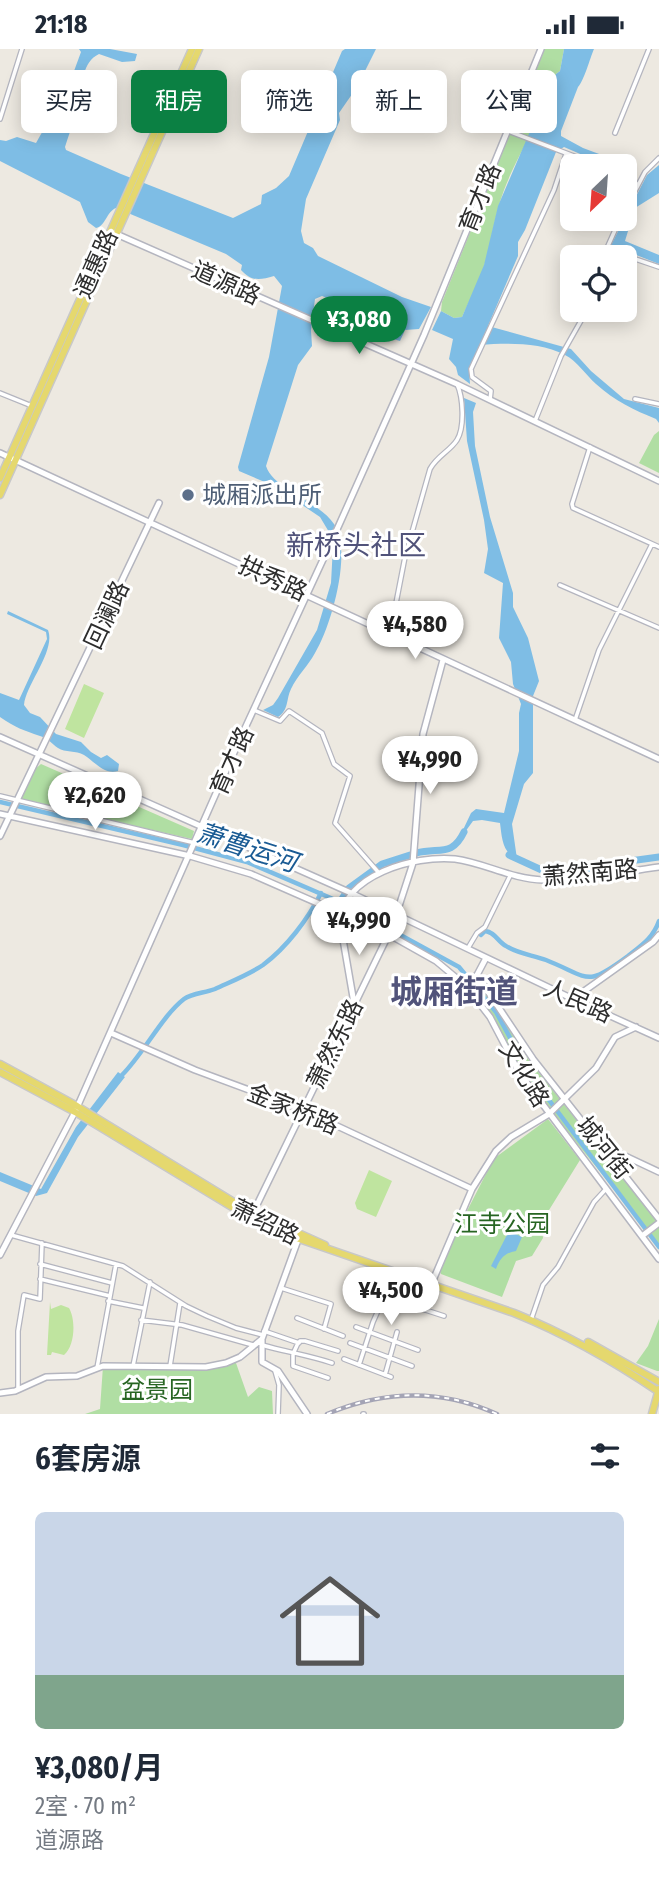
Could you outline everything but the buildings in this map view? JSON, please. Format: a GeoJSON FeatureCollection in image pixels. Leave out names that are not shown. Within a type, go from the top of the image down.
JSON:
{"type":"FeatureCollection","features":[{"type":"Feature","properties":{"kind":"main road","name":"通惠路"},"geometry":{"type":"LineString","coordinates":[[0,478],[12,459],[32,406],[115,233],[192,49]]}},
{"type":"Feature","properties":{"kind":"main road"},"geometry":{"type":"LineString","coordinates":[[140,174],[199,49]]}},
{"type":"Feature","properties":{"kind":"main road"},"geometry":{"type":"LineString","coordinates":[[0,495],[12,459],[115,233]]}},
{"type":"Feature","properties":{"kind":"main road"},"geometry":{"type":"LineString","coordinates":[[0,1064],[76,1109]]}},
{"type":"Feature","properties":{"kind":"main road","name":"萧绍路"},"geometry":{"type":"LineString","coordinates":[[0,1072],[76,1109],[252,1216],[298,1240],[532,1318],[604,1355],[659,1390]]}},
{"type":"Feature","properties":{"kind":"main road"},"geometry":{"type":"LineString","coordinates":[[252,1216],[431,1283]]}},
{"type":"Feature","properties":{"kind":"main road"},"geometry":{"type":"LineString","coordinates":[[532,1318],[599,1347],[659,1382]]}},
{"type":"Feature","properties":{"kind":"main road"},"geometry":{"type":"LineString","coordinates":[[652,1414],[659,1390]]}},
{"type":"Feature","properties":{"kind":"street"},"geometry":{"type":"LineString","coordinates":[[0,118],[22,49]]}},
{"type":"Feature","properties":{"kind":"street","name":"育才路"},"geometry":{"type":"LineString","coordinates":[[533,70],[541,49]]}},
{"type":"Feature","properties":{"kind":"street"},"geometry":{"type":"LineString","coordinates":[[615,133],[649,49]]}},
{"type":"Feature","properties":{"kind":"street","name":"育才路"},"geometry":{"type":"LineString","coordinates":[[11,1235],[76,1109],[254,710],[309,596],[424,335],[507,133]]}},
{"type":"Feature","properties":{"kind":"street"},"geometry":{"type":"LineString","coordinates":[[513,133],[566,154]]}},
{"type":"Feature","properties":{"kind":"street"},"geometry":{"type":"LineString","coordinates":[[637,184],[659,158]]}},
{"type":"Feature","properties":{"kind":"street"},"geometry":{"type":"LineString","coordinates":[[560,172],[471,372],[475,379],[491,391],[490,400],[659,481]]}},
{"type":"Feature","properties":{"kind":"street","name":"道源路"},"geometry":{"type":"LineString","coordinates":[[115,233],[490,400]]}},
{"type":"Feature","properties":{"kind":"street"},"geometry":{"type":"LineString","coordinates":[[637,260],[659,267]]}},
{"type":"Feature","properties":{"kind":"street"},"geometry":{"type":"LineString","coordinates":[[535,421],[561,356],[580,322]]}},
{"type":"Feature","properties":{"kind":"street"},"geometry":{"type":"LineString","coordinates":[[390,634],[405,557],[430,469],[436,459],[458,439],[460,432],[461,392],[457,384]]}},
{"type":"Feature","properties":{"kind":"street"},"geometry":{"type":"LineString","coordinates":[[0,393],[32,406]]}},
{"type":"Feature","properties":{"kind":"street"},"geometry":{"type":"LineString","coordinates":[[635,399],[659,404]]}},
{"type":"Feature","properties":{"kind":"street"},"geometry":{"type":"LineString","coordinates":[[590,447],[573,508],[659,547]]}},
{"type":"Feature","properties":{"kind":"street","name":"拱秀路"},"geometry":{"type":"LineString","coordinates":[[0,453],[659,759]]}},
{"type":"Feature","properties":{"kind":"street","name":"回澜路"},"geometry":{"type":"LineString","coordinates":[[38,754],[159,503]]}},
{"type":"Feature","properties":{"kind":"street"},"geometry":{"type":"LineString","coordinates":[[575,720],[599,650],[652,544]]}},
{"type":"Feature","properties":{"kind":"street"},"geometry":{"type":"LineString","coordinates":[[560,585],[659,628]]}},
{"type":"Feature","properties":{"kind":"street","name":"萧然东路"},"geometry":{"type":"LineString","coordinates":[[252,1216],[398,915],[413,863],[423,734],[443,660]]}},
{"type":"Feature","properties":{"kind":"street"},"geometry":{"type":"LineString","coordinates":[[254,710],[280,721],[289,711],[321,733],[334,764],[350,776],[335,823],[379,873]]}},
{"type":"Feature","properties":{"kind":"street","name":"人民路"},"geometry":{"type":"LineString","coordinates":[[0,737],[351,893],[659,1038]]}},
{"type":"Feature","properties":{"kind":"street"},"geometry":{"type":"LineString","coordinates":[[0,836],[38,754]]}},
{"type":"Feature","properties":{"kind":"street"},"geometry":{"type":"LineString","coordinates":[[0,796],[196,843]]}},
{"type":"Feature","properties":{"kind":"street","name":"文化路"},"geometry":{"type":"LineString","coordinates":[[0,814],[190,856],[251,874],[389,933],[436,961],[464,985],[490,1017],[520,1074],[659,1259]]}},
{"type":"Feature","properties":{"kind":"street","name":"萧然南路"},"geometry":{"type":"LineString","coordinates":[[354,1003],[340,922],[341,911],[351,893],[391,867],[456,859],[510,876],[556,879],[659,867]]}},
{"type":"Feature","properties":{"kind":"street"},"geometry":{"type":"LineString","coordinates":[[467,949],[477,933],[485,927],[510,876]]}},
{"type":"Feature","properties":{"kind":"street"},"geometry":{"type":"LineString","coordinates":[[573,999],[659,935]]}},
{"type":"Feature","properties":{"kind":"street"},"geometry":{"type":"LineString","coordinates":[[464,985],[477,975],[486,958]]}},
{"type":"Feature","properties":{"kind":"street","name":"城河街"},"geometry":{"type":"LineString","coordinates":[[477,975],[533,1059],[566,1097],[658,1222]]}},
{"type":"Feature","properties":{"kind":"street"},"geometry":{"type":"LineString","coordinates":[[614,1017],[620,1034]]}},
{"type":"Feature","properties":{"kind":"street"},"geometry":{"type":"LineString","coordinates":[[425,1310],[431,1294],[431,1283],[472,1189],[496,1151],[511,1137],[549,1114],[596,1068],[615,1037],[636,1027]]}},
{"type":"Feature","properties":{"kind":"street","name":"金家桥路"},"geometry":{"type":"LineString","coordinates":[[111,1033],[195,1070],[303,1110],[472,1189]]}},
{"type":"Feature","properties":{"kind":"street"},"geometry":{"type":"LineString","coordinates":[[603,1146],[659,1172]]}},
{"type":"Feature","properties":{"kind":"street"},"geometry":{"type":"LineString","coordinates":[[532,1318],[543,1285],[558,1267],[594,1202],[607,1188]]}},
{"type":"Feature","properties":{"kind":"street"},"geometry":{"type":"LineString","coordinates":[[642,1236],[658,1222]]}},
{"type":"Feature","properties":{"kind":"street"},"geometry":{"type":"LineString","coordinates":[[0,1255],[11,1235],[116,1264],[180,1302],[236,1328],[293,1354],[300,1353],[332,1363]]}},
{"type":"Feature","properties":{"kind":"street"},"geometry":{"type":"LineString","coordinates":[[298,1240],[261,1339],[262,1362],[278,1371],[307,1414]]}},
{"type":"Feature","properties":{"kind":"street"},"geometry":{"type":"LineString","coordinates":[[18,1389],[18,1331],[24,1295],[40,1299],[42,1243]]}},
{"type":"Feature","properties":{"kind":"street"},"geometry":{"type":"LineString","coordinates":[[40,1264],[112,1283]]}},
{"type":"Feature","properties":{"kind":"street"},"geometry":{"type":"LineString","coordinates":[[97,1368],[116,1264]]}},
{"type":"Feature","properties":{"kind":"street"},"geometry":{"type":"LineString","coordinates":[[359,1365],[369,1332],[395,1272]]}},
{"type":"Feature","properties":{"kind":"street"},"geometry":{"type":"LineString","coordinates":[[40,1279],[143,1308]]}},
{"type":"Feature","properties":{"kind":"street"},"geometry":{"type":"LineString","coordinates":[[133,1366],[150,1282]]}},
{"type":"Feature","properties":{"kind":"street"},"geometry":{"type":"LineString","coordinates":[[280,1287],[331,1304],[324,1329]]}},
{"type":"Feature","properties":{"kind":"street"},"geometry":{"type":"LineString","coordinates":[[170,1366],[180,1302]]}},
{"type":"Feature","properties":{"kind":"street"},"geometry":{"type":"LineString","coordinates":[[404,1303],[444,1317]]}},
{"type":"Feature","properties":{"kind":"street"},"geometry":{"type":"LineString","coordinates":[[297,1318],[343,1336]]}},
{"type":"Feature","properties":{"kind":"street"},"geometry":{"type":"LineString","coordinates":[[141,1320],[261,1339],[299,1343],[305,1341],[338,1350]]}},
{"type":"Feature","properties":{"kind":"street"},"geometry":{"type":"LineString","coordinates":[[356,1327],[418,1350]]}},
{"type":"Feature","properties":{"kind":"street"},"geometry":{"type":"LineString","coordinates":[[385,1374],[397,1332]]}},
{"type":"Feature","properties":{"kind":"street"},"geometry":{"type":"LineString","coordinates":[[0,1393],[18,1389],[46,1377],[77,1376],[103,1366],[206,1367],[226,1363],[240,1357],[261,1339]]}},
{"type":"Feature","properties":{"kind":"street"},"geometry":{"type":"LineString","coordinates":[[299,1343],[293,1354],[293,1366],[328,1378]]}},
{"type":"Feature","properties":{"kind":"street"},"geometry":{"type":"LineString","coordinates":[[350,1343],[412,1366]]}},
{"type":"Feature","properties":{"kind":"street"},"geometry":{"type":"LineString","coordinates":[[344,1360],[391,1377]]}},
{"type":"Feature","properties":{"kind":"street"},"geometry":{"type":"LineString","coordinates":[[274,1369],[279,1385],[278,1414]]}},
{"type":"Feature","properties":{"kind":"green space"},"geometry":{"type":"Polygon","coordinates":[[[544,49],[564,49],[560,71],[557,73],[557,70],[536,70],[544,49]]]}},
{"type":"Feature","properties":{"kind":"green space"},"geometry":{"type":"Polygon","coordinates":[[[510,133],[531,133],[504,190],[485,263],[462,317],[454,318],[441,311],[442,302],[510,133]]]}},
{"type":"Feature","properties":{"kind":"green space"},"geometry":{"type":"Polygon","coordinates":[[[659,431],[659,473],[639,463],[654,435],[659,431]]]}},
{"type":"Feature","properties":{"kind":"green space"},"geometry":{"type":"Polygon","coordinates":[[[84,684],[104,693],[84,738],[65,729],[84,684]]]}},
{"type":"Feature","properties":{"kind":"green space"},"geometry":{"type":"Polygon","coordinates":[[[41,764],[194,831],[192,839],[19,800],[34,770],[41,764]]]}},
{"type":"Feature","properties":{"kind":"green space"},"geometry":{"type":"Polygon","coordinates":[[[478,982],[512,1029],[524,1054],[659,1224],[659,1244],[558,1120],[521,1067],[471,986],[478,982]]]}},
{"type":"Feature","properties":{"kind":"green space","name":"江寺公园"},"geometry":{"type":"Polygon","coordinates":[[[548,1119],[580,1160],[541,1223],[543,1238],[532,1256],[516,1261],[502,1297],[441,1274],[448,1248],[496,1157],[548,1119]]]}},
{"type":"Feature","properties":{"kind":"green space"},"geometry":{"type":"Polygon","coordinates":[[[369,1170],[392,1181],[376,1217],[357,1209],[355,1203],[369,1170]]]}},
{"type":"Feature","properties":{"kind":"green space"},"geometry":{"type":"Polygon","coordinates":[[[50,1302],[51,1309],[61,1305],[69,1308],[71,1313],[72,1339],[64,1355],[52,1352],[47,1355],[50,1302]]]}},
{"type":"Feature","properties":{"kind":"green space"},"geometry":{"type":"Polygon","coordinates":[[[659,1319],[657,1371],[636,1363],[648,1346],[659,1319]]]}},
{"type":"Feature","properties":{"kind":"green space","name":"盆景园"},"geometry":{"type":"Polygon","coordinates":[[[236,1363],[248,1397],[259,1387],[272,1391],[273,1414],[85,1414],[100,1409],[103,1366],[236,1363]]]}},
{"type":"Feature","properties":{"kind":"water"},"geometry":{"type":"Polygon","coordinates":[[[79,49],[110,49],[137,54],[135,61],[122,62],[99,54],[89,62],[85,70],[74,70],[81,52],[79,49]]]}},
{"type":"Feature","properties":{"kind":"water"},"geometry":{"type":"Polygon","coordinates":[[[376,49],[366,70],[351,70],[351,96],[339,113],[337,127],[337,70],[334,70],[342,51],[376,49]]]}},
{"type":"Feature","properties":{"kind":"water"},"geometry":{"type":"Polygon","coordinates":[[[564,49],[594,49],[561,136],[599,154],[580,154],[564,147],[556,152],[518,242],[518,256],[488,326],[571,349],[591,371],[624,399],[659,408],[659,423],[610,395],[569,358],[545,348],[512,344],[480,345],[469,369],[470,384],[458,375],[456,367],[449,359],[453,339],[432,330],[441,311],[454,318],[462,317],[484,265],[498,206],[529,133],[557,133],[557,73],[560,71],[564,49]]]}},
{"type":"Feature","properties":{"kind":"water"},"geometry":{"type":"Polygon","coordinates":[[[42,133],[70,133],[66,150],[233,218],[261,204],[262,195],[276,188],[289,176],[307,133],[334,133],[306,199],[301,231],[304,243],[313,248],[318,256],[402,297],[431,307],[419,329],[405,330],[400,341],[390,338],[385,328],[358,316],[346,314],[333,301],[322,296],[315,299],[312,346],[298,365],[266,466],[278,482],[318,509],[334,524],[339,536],[341,570],[333,608],[321,641],[293,684],[286,708],[278,717],[263,710],[273,705],[278,698],[317,630],[331,583],[333,546],[320,517],[274,486],[239,471],[238,467],[269,357],[282,286],[274,276],[253,278],[241,270],[242,265],[226,254],[116,208],[102,225],[96,228],[88,222],[80,202],[0,161],[0,140],[17,137],[36,143],[42,133]]]}},
{"type":"Feature","properties":{"kind":"water"},"geometry":{"type":"Polygon","coordinates":[[[659,165],[659,193],[637,207],[637,194],[647,175],[659,165]]]}},
{"type":"Feature","properties":{"kind":"water"},"geometry":{"type":"Polygon","coordinates":[[[618,231],[628,231],[625,241],[635,245],[611,245],[618,231]]]}},
{"type":"Feature","properties":{"kind":"water"},"geometry":{"type":"Polygon","coordinates":[[[637,246],[659,255],[659,264],[637,255],[637,246]]]}},
{"type":"Feature","properties":{"kind":"water"},"geometry":{"type":"Polygon","coordinates":[[[464,398],[476,403],[473,412],[475,446],[490,517],[513,593],[513,607],[528,638],[539,681],[533,696],[533,773],[524,784],[512,824],[517,859],[508,853],[502,839],[500,823],[473,821],[465,832],[462,832],[471,813],[476,809],[504,813],[519,751],[521,704],[513,684],[511,662],[499,638],[503,583],[484,573],[488,549],[467,441],[464,398]]]}},
{"type":"Feature","properties":{"kind":"water"},"geometry":{"type":"Polygon","coordinates":[[[8,611],[48,630],[48,648],[24,705],[56,734],[81,742],[101,758],[107,755],[119,764],[118,771],[104,770],[84,755],[61,750],[45,738],[0,717],[0,693],[19,700],[47,639],[46,632],[7,614],[8,611]]]}},
{"type":"Feature","properties":{"kind":"water"},"geometry":{"type":"Polygon","coordinates":[[[118,1072],[125,1077],[78,1137],[47,1193],[36,1196],[0,1181],[0,1172],[41,1189],[76,1127],[118,1072]]]}},
{"type":"Feature","properties":{"kind":"water"},"geometry":{"type":"Polygon","coordinates":[[[509,1231],[522,1237],[516,1251],[503,1257],[496,1269],[491,1266],[509,1231]]]}},
{"type":"Feature","properties":{"kind":"waterway","name":"萧曹运河"},"geometry":{"type":"LineString","coordinates":[[0,802],[247,862],[340,902],[459,967],[496,1012],[531,1076],[659,1247]]}},
{"type":"Feature","properties":{"kind":"waterway"},"geometry":{"type":"LineString","coordinates":[[416,853],[450,848],[464,832]]}},
{"type":"Feature","properties":{"kind":"waterway"},"geometry":{"type":"LineString","coordinates":[[349,888],[382,864],[410,855]]}},
{"type":"Feature","properties":{"kind":"waterway"},"geometry":{"type":"LineString","coordinates":[[509,855],[546,872],[579,871],[601,865],[659,857]]}},
{"type":"Feature","properties":{"kind":"waterway"},"geometry":{"type":"LineString","coordinates":[[122,1075],[168,1015],[184,999],[240,978],[272,958],[296,932],[321,893]]}},
{"type":"Feature","properties":{"kind":"waterway"},"geometry":{"type":"LineString","coordinates":[[340,902],[345,894]]}},
{"type":"Feature","properties":{"kind":"waterway"},"geometry":{"type":"LineString","coordinates":[[481,935],[485,931],[488,932],[511,949],[588,977],[603,973],[638,948],[650,937],[659,921]]}},
{"type":"Feature","properties":{"kind":"railway"},"geometry":{"type":"LineString","coordinates":[[327,1414],[370,1400],[412,1395],[454,1400],[497,1414]]}},
{"type":"Feature","properties":{"kind":"place","name":"城厢派出所"},"geometry":{"type":"Point","coordinates":[188,495]}},
{"type":"Feature","properties":{"kind":"district","name":"新桥头社区"},"geometry":{"type":"Point","coordinates":[356,545]}},
{"type":"Feature","properties":{"kind":"district","name":"城厢街道"},"geometry":{"type":"Point","coordinates":[454,992]}}]}
